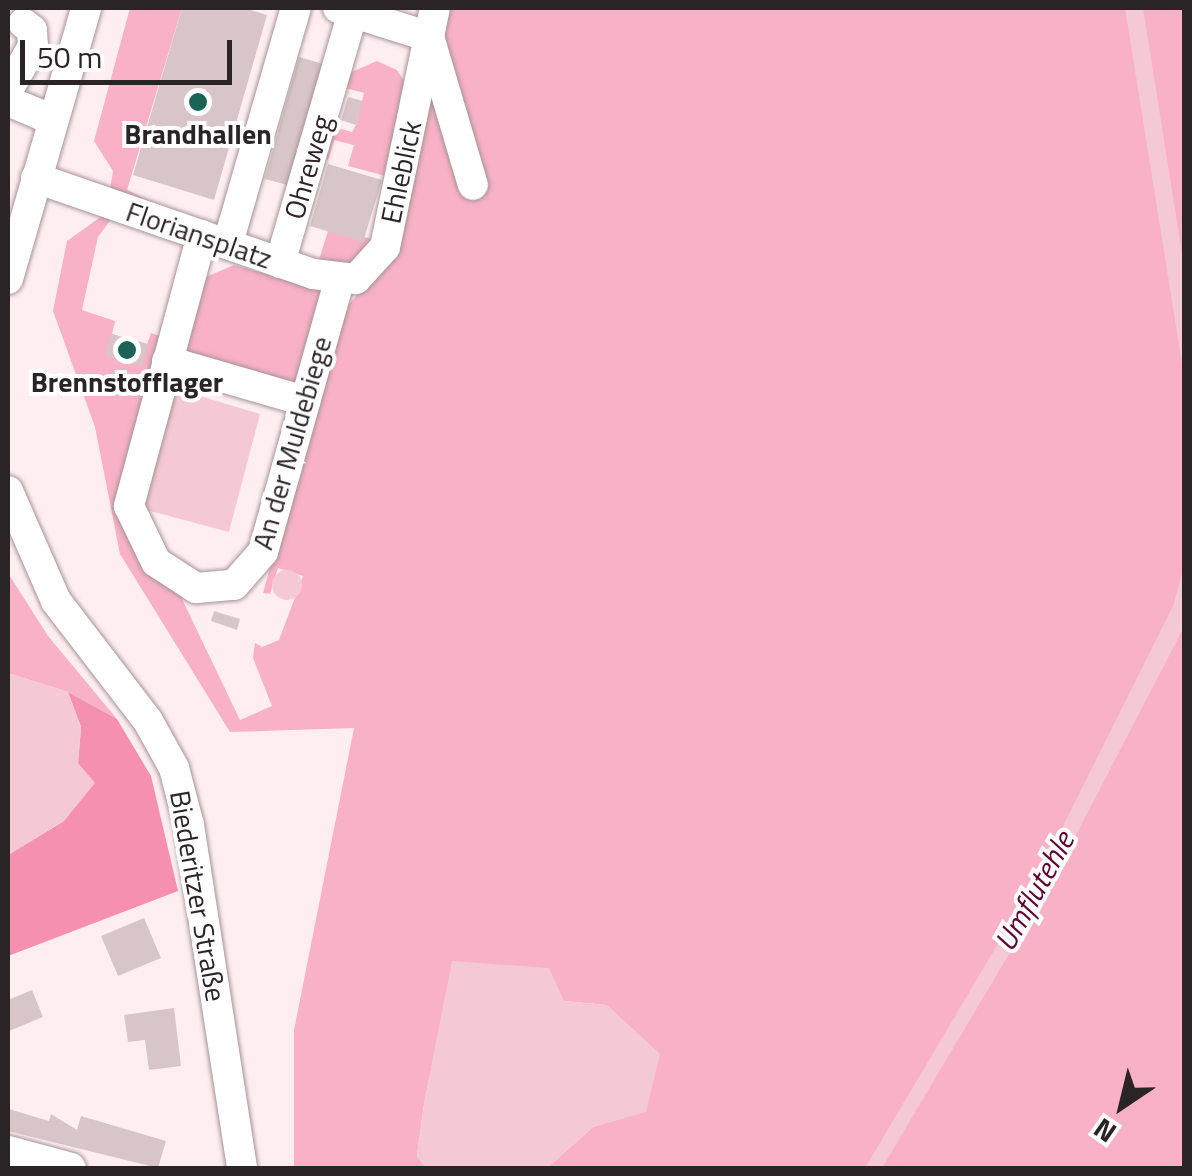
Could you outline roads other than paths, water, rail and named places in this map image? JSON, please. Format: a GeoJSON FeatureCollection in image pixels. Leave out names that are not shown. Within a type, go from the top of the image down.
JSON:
{"type":"FeatureCollection","features":[{"type":"Feature","properties":{"kind":"street"},"geometry":{"type":"LineString","coordinates":[[8,280],[48,182],[52,120],[86,8]]}},
{"type":"Feature","properties":{"kind":"street","name":"An der Muldebiege"},"geometry":{"type":"LineString","coordinates":[[296,8],[215,239],[167,361],[128,506],[156,562],[196,588],[222,590],[256,565],[340,281]]}},
{"type":"Feature","properties":{"kind":"street"},"geometry":{"type":"LineString","coordinates":[[345,10],[432,22],[473,185]]}},
{"type":"Feature","properties":{"kind":"street","name":"Ohreweg"},"geometry":{"type":"LineString","coordinates":[[280,264],[345,10]]}},
{"type":"Feature","properties":{"kind":"street","name":"Ehleblick"},"geometry":{"type":"LineString","coordinates":[[340,281],[370,270],[386,247],[432,22]]}},
{"type":"Feature","properties":{"kind":"street"},"geometry":{"type":"LineString","coordinates":[[8,90],[33,46],[32,30],[22,23]]}},
{"type":"Feature","properties":{"kind":"street"},"geometry":{"type":"LineString","coordinates":[[8,101],[52,120]]}},
{"type":"Feature","properties":{"kind":"street","name":"Floriansplatz"},"geometry":{"type":"LineString","coordinates":[[48,182],[280,264],[340,281]]}},
{"type":"Feature","properties":{"kind":"street"},"geometry":{"type":"LineString","coordinates":[[167,361],[306,401]]}},
{"type":"Feature","properties":{"kind":"street","name":"Biederitzer Straße"},"geometry":{"type":"LineString","coordinates":[[8,491],[41,576],[148,721],[174,768],[189,825],[242,1168]]}},
{"type":"Feature","properties":{"kind":"street"},"geometry":{"type":"LineString","coordinates":[[8,1152],[71,1168]]}},
{"type":"Feature","properties":{"kind":"water"},"geometry":{"type":"Polygon","coordinates":[[[1125,8],[1143,8],[1184,266],[1184,376],[1125,8]]]}},
{"type":"Feature","properties":{"kind":"water"},"geometry":{"type":"Polygon","coordinates":[[[176,389],[260,414],[229,532],[143,509],[176,389]]]}},
{"type":"Feature","properties":{"kind":"water","name":"Umflutehle"},"geometry":{"type":"Polygon","coordinates":[[[1184,566],[1184,627],[1050,885],[882,1168],[865,1168],[1037,878],[1173,606],[1184,566]]]}},
{"type":"Feature","properties":{"kind":"water"},"geometry":{"type":"Polygon","coordinates":[[[287,570],[298,574],[302,585],[298,596],[287,600],[276,596],[272,585],[276,574],[287,570]]]}},
{"type":"Feature","properties":{"kind":"water"},"geometry":{"type":"Polygon","coordinates":[[[8,673],[68,692],[81,727],[78,763],[95,783],[64,821],[8,855],[8,673]]]}},
{"type":"Feature","properties":{"kind":"water"},"geometry":{"type":"Polygon","coordinates":[[[452,961],[549,968],[564,1001],[607,1005],[660,1054],[646,1112],[593,1127],[547,1168],[426,1168],[417,1156],[452,961]]]}},
{"type":"Feature","properties":{"kind":"place","name":"Brandhallen"},"geometry":{"type":"Point","coordinates":[198,102]}},
{"type":"Feature","properties":{"kind":"place","name":"Brennstofflager"},"geometry":{"type":"Point","coordinates":[127,350]}}]}
